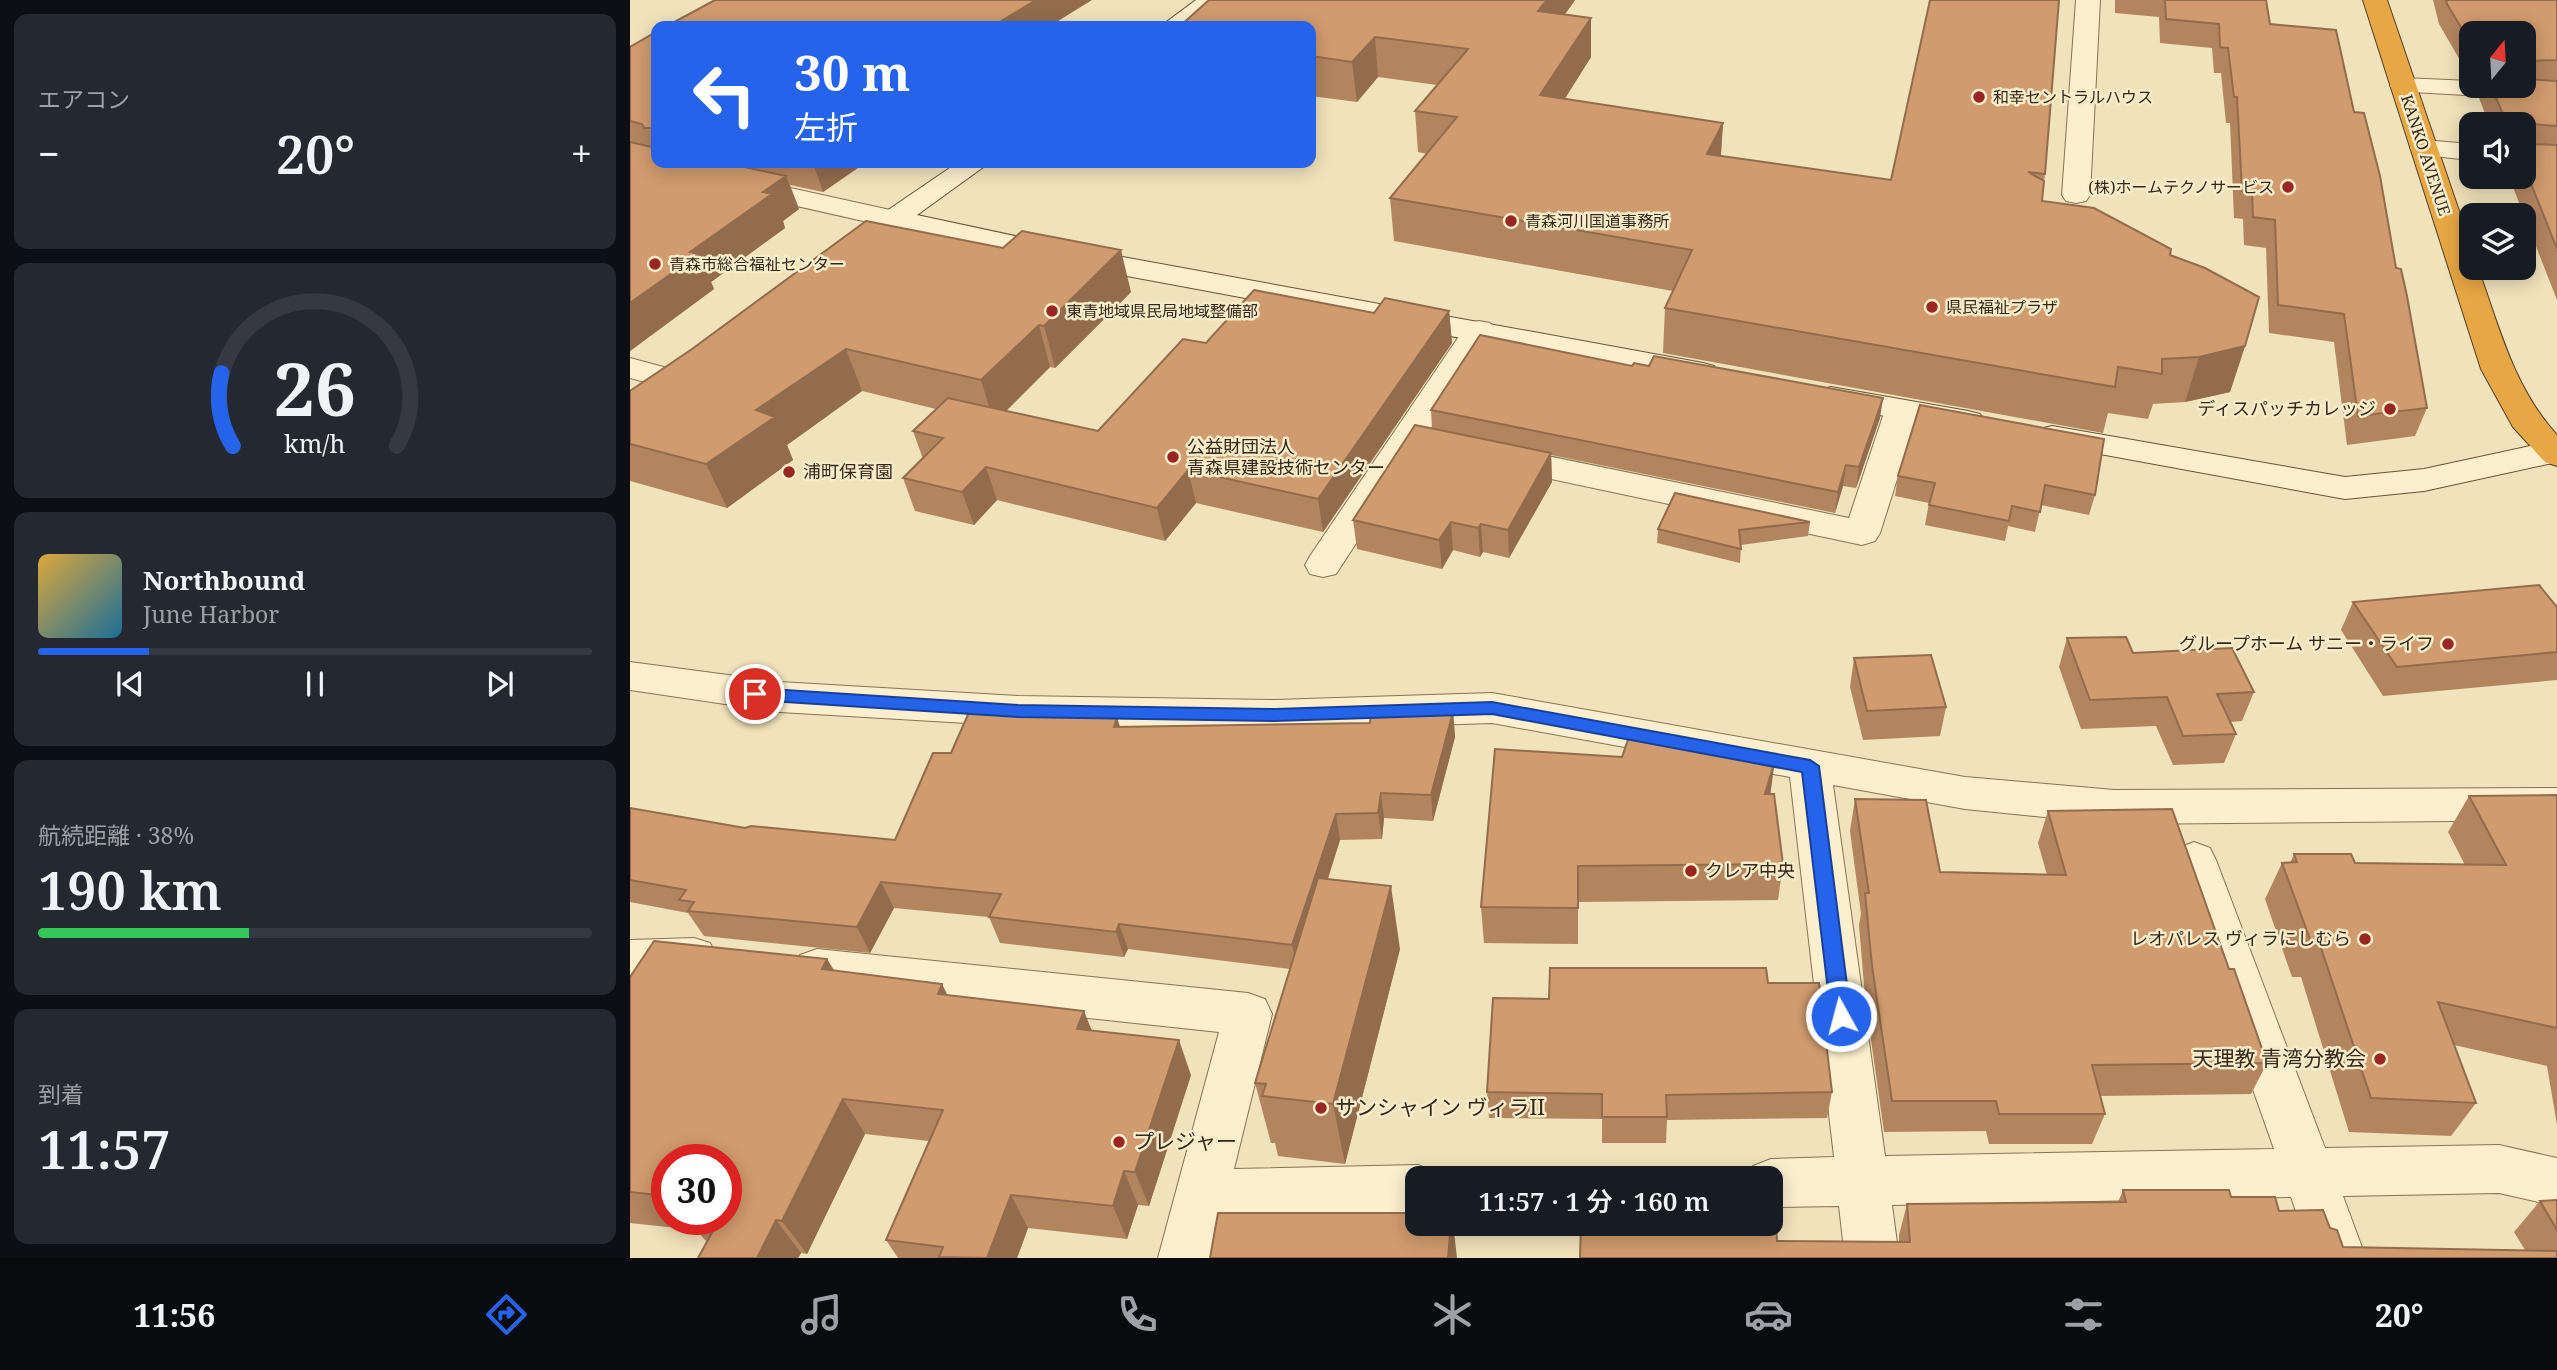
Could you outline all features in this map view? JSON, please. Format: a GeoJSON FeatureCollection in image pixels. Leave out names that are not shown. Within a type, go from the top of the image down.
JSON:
{"type":"FeatureCollection","features":[{"type":"Feature","properties":{"kind":"highway","name":"KANKO AVENUE"},"geometry":{"type":"LineString","coordinates":[[2375,0],[2497,369],[2525,419],[2556,453]]}},
{"type":"Feature","properties":{"kind":"street"},"geometry":{"type":"LineString","coordinates":[[1180,21],[1211,0]]}},
{"type":"Feature","properties":{"kind":"street"},"geometry":{"type":"LineString","coordinates":[[2076,195],[2088,0]]}},
{"type":"Feature","properties":{"kind":"street"},"geometry":{"type":"LineString","coordinates":[[2403,86],[2557,92]]}},
{"type":"Feature","properties":{"kind":"street"},"geometry":{"type":"LineString","coordinates":[[2423,148],[2459,151]]}},
{"type":"Feature","properties":{"kind":"street"},"geometry":{"type":"LineString","coordinates":[[862,240],[968,168]]}},
{"type":"Feature","properties":{"kind":"street"},"geometry":{"type":"LineString","coordinates":[[721,181],[1057,254],[1732,378]]}},
{"type":"Feature","properties":{"kind":"street"},"geometry":{"type":"LineString","coordinates":[[1323,565],[1479,330]]}},
{"type":"Feature","properties":{"kind":"street"},"geometry":{"type":"LineString","coordinates":[[630,397],[657,368]]}},
{"type":"Feature","properties":{"kind":"street"},"geometry":{"type":"LineString","coordinates":[[1800,391],[2345,488],[2377,488],[2417,482],[2556,453]]}},
{"type":"Feature","properties":{"kind":"street"},"geometry":{"type":"LineString","coordinates":[[1408,438],[1862,533],[1902,410]]}},
{"type":"Feature","properties":{"kind":"street"},"geometry":{"type":"LineString","coordinates":[[630,676],[780,697],[1018,711],[1275,715],[1492,708],[1978,795],[2114,807],[2557,804]]}},
{"type":"Feature","properties":{"kind":"street"},"geometry":{"type":"LineString","coordinates":[[1810,766],[1872,1258]]}},
{"type":"Feature","properties":{"kind":"street"},"geometry":{"type":"LineString","coordinates":[[2194,860],[2339,1258]]}},
{"type":"Feature","properties":{"kind":"street"},"geometry":{"type":"LineString","coordinates":[[630,960],[678,955],[1248,1014],[1185,1258]]}},
{"type":"Feature","properties":{"kind":"street"},"geometry":{"type":"LineString","coordinates":[[1783,1183],[2499,1169],[2557,1182]]}},
{"type":"Feature","properties":{"kind":"street"},"geometry":{"type":"LineString","coordinates":[[1203,1194],[1405,1190]]}},
{"type":"Feature","properties":{"kind":"building"},"geometry":{"type":"Polygon","coordinates":[[[715,0],[1036,0],[1001,21],[676,21],[715,0]]]}},
{"type":"Feature","properties":{"kind":"building"},"geometry":{"type":"Polygon","coordinates":[[[1209,0],[1547,0],[1538,11],[1591,18],[1540,95],[1723,123],[1707,154],[1891,180],[1930,0],[2059,0],[2045,174],[2028,172],[2044,181],[2042,201],[2094,208],[2171,249],[2170,255],[2205,268],[2259,297],[2245,346],[2199,357],[2162,359],[2162,374],[2118,367],[2115,387],[1665,308],[1692,250],[1390,198],[1457,117],[1415,111],[1468,49],[1375,37],[1352,62],[1316,57],[1316,21],[1186,21],[1209,0]]]}},
{"type":"Feature","properties":{"kind":"building"},"geometry":{"type":"Polygon","coordinates":[[[2165,0],[2266,0],[2270,24],[2336,30],[2354,112],[2364,113],[2380,176],[2396,268],[2401,269],[2407,296],[2427,408],[2358,416],[2344,314],[2278,305],[2275,220],[2253,217],[2252,192],[2242,191],[2237,97],[2234,97],[2228,48],[2220,47],[2219,24],[2166,19],[2165,0]]]}},
{"type":"Feature","properties":{"kind":"building"},"geometry":{"type":"Polygon","coordinates":[[[2446,0],[2557,0],[2557,60],[2536,61],[2536,21],[2459,21],[2459,24],[2446,0]]]}},
{"type":"Feature","properties":{"kind":"building"},"geometry":{"type":"Polygon","coordinates":[[[651,35],[651,128],[644,128],[642,124],[630,121],[630,47],[651,35]]]}},
{"type":"Feature","properties":{"kind":"building"},"geometry":{"type":"Polygon","coordinates":[[[2536,80],[2557,81],[2557,126],[2536,124],[2536,112],[2502,112],[2496,98],[2536,98],[2536,80]]]}},
{"type":"Feature","properties":{"kind":"building","name":"青森市総合福祉センター"},"geometry":{"type":"Polygon","coordinates":[[[630,142],[651,147],[651,168],[749,168],[786,176],[763,192],[772,194],[690,252],[699,254],[630,303],[630,142]]]}},
{"type":"Feature","properties":{"kind":"building"},"geometry":{"type":"Polygon","coordinates":[[[2536,144],[2557,145],[2557,249],[2533,189],[2536,189],[2536,144]]]}},
{"type":"Feature","properties":{"kind":"building"},"geometry":{"type":"Polygon","coordinates":[[[866,221],[1003,248],[1022,231],[1121,250],[1044,326],[1039,325],[981,380],[846,349],[756,410],[775,417],[706,464],[630,444],[630,391],[692,349],[866,221]]]}},
{"type":"Feature","properties":{"kind":"building"},"geometry":{"type":"Polygon","coordinates":[[[1254,290],[1374,313],[1385,298],[1449,311],[1318,499],[1188,470],[1157,508],[986,467],[962,492],[903,478],[943,438],[913,431],[948,398],[1098,431],[1183,339],[1206,343],[1254,290]]]}},
{"type":"Feature","properties":{"kind":"building"},"geometry":{"type":"Polygon","coordinates":[[[1480,335],[1632,366],[1634,363],[1649,366],[1654,356],[1883,398],[1859,467],[1846,465],[1838,492],[1431,410],[1480,335]]]}},
{"type":"Feature","properties":{"kind":"building"},"geometry":{"type":"Polygon","coordinates":[[[1920,405],[2104,439],[2095,495],[2045,485],[2040,512],[2012,506],[2009,521],[1929,505],[1935,483],[1898,476],[1920,405]]]}},
{"type":"Feature","properties":{"kind":"building"},"geometry":{"type":"Polygon","coordinates":[[[1415,425],[1551,453],[1508,530],[1481,524],[1478,528],[1451,522],[1439,540],[1353,520],[1415,425]]]}},
{"type":"Feature","properties":{"kind":"building"},"geometry":{"type":"Polygon","coordinates":[[[1675,493],[1810,522],[1739,530],[1741,549],[1658,529],[1675,493]]]}},
{"type":"Feature","properties":{"kind":"building"},"geometry":{"type":"Polygon","coordinates":[[[2539,585],[2557,607],[2557,652],[2397,667],[2353,602],[2539,585]]]}},
{"type":"Feature","properties":{"kind":"building"},"geometry":{"type":"Polygon","coordinates":[[[2126,637],[2133,653],[2232,648],[2254,692],[2217,694],[2236,734],[2183,736],[2167,697],[2090,700],[2067,638],[2126,637]]]}},
{"type":"Feature","properties":{"kind":"building"},"geometry":{"type":"Polygon","coordinates":[[[1931,655],[1946,707],[1867,711],[1854,658],[1931,655]]]}},
{"type":"Feature","properties":{"kind":"building"},"geometry":{"type":"Polygon","coordinates":[[[970,710],[1117,717],[1114,727],[1370,723],[1371,710],[1453,712],[1431,795],[1381,793],[1378,813],[1336,814],[1292,945],[1119,924],[1116,932],[989,917],[1001,894],[881,882],[857,927],[688,911],[694,902],[679,900],[686,890],[630,880],[630,808],[745,828],[751,826],[895,840],[933,753],[951,753],[970,710]]]}},
{"type":"Feature","properties":{"kind":"building"},"geometry":{"type":"Polygon","coordinates":[[[1630,734],[1775,760],[1765,794],[1774,794],[1783,864],[1578,866],[1578,908],[1481,907],[1495,749],[1622,757],[1630,734]]]}},
{"type":"Feature","properties":{"kind":"building"},"geometry":{"type":"Polygon","coordinates":[[[2557,795],[2557,1028],[2438,1002],[2476,1103],[2371,1098],[2319,942],[2311,942],[2282,863],[2297,862],[2294,854],[2351,854],[2355,863],[2506,865],[2469,796],[2557,795]]]}},
{"type":"Feature","properties":{"kind":"building"},"geometry":{"type":"Polygon","coordinates":[[[1855,799],[1926,800],[1940,872],[2066,875],[2048,811],[2172,809],[2229,969],[2234,969],[2267,1063],[2092,1065],[2105,1114],[1999,1114],[1996,1101],[1892,1101],[1872,966],[1865,893],[1869,893],[1855,799]]]}},
{"type":"Feature","properties":{"kind":"building"},"geometry":{"type":"Polygon","coordinates":[[[1318,878],[1391,886],[1333,1104],[1262,1096],[1266,1084],[1255,1083],[1318,878]]]}},
{"type":"Feature","properties":{"kind":"building"},"geometry":{"type":"Polygon","coordinates":[[[654,941],[827,959],[822,969],[942,984],[938,994],[1084,1011],[1077,1029],[1179,1040],[1135,1172],[1124,1171],[1113,1206],[1011,1195],[987,1258],[939,1257],[943,1247],[886,1240],[943,1110],[843,1099],[782,1221],[776,1220],[757,1258],[698,1258],[711,1235],[742,1235],[742,1144],[651,1144],[651,1194],[630,1192],[630,977],[654,941]]]}},
{"type":"Feature","properties":{"kind":"building"},"geometry":{"type":"Polygon","coordinates":[[[1550,968],[1766,968],[1768,983],[1819,983],[1832,1092],[1666,1095],[1667,1117],[1602,1117],[1602,1094],[1487,1092],[1493,998],[1549,999],[1550,968]]]}},
{"type":"Feature","properties":{"kind":"building"},"geometry":{"type":"Polygon","coordinates":[[[2123,1190],[2229,1190],[2231,1197],[2275,1197],[2279,1211],[2323,1210],[2330,1228],[2337,1230],[2343,1247],[2557,1251],[2557,1258],[1580,1258],[1581,1236],[1777,1236],[1777,1241],[1910,1242],[1907,1204],[2126,1202],[2123,1190]]]}},
{"type":"Feature","properties":{"kind":"building"},"geometry":{"type":"Polygon","coordinates":[[[2557,1200],[2557,1230],[2540,1201],[2557,1200]]]}},
{"type":"Feature","properties":{"kind":"building"},"geometry":{"type":"Polygon","coordinates":[[[1218,1213],[1405,1213],[1405,1236],[1450,1236],[1448,1258],[1210,1258],[1218,1213]]]}},
{"type":"Feature","properties":{"kind":"place","name":"和幸セントラルハウス"},"geometry":{"type":"Point","coordinates":[1979,97]}},
{"type":"Feature","properties":{"kind":"place","name":"(株)ホームテクノサービス"},"geometry":{"type":"Point","coordinates":[2288,187]}},
{"type":"Feature","properties":{"kind":"place","name":"青森河川国道事務所"},"geometry":{"type":"Point","coordinates":[1511,221]}},
{"type":"Feature","properties":{"kind":"place","name":"青森市総合福祉センター"},"geometry":{"type":"Point","coordinates":[655,264]}},
{"type":"Feature","properties":{"kind":"place","name":"県民福祉プラザ"},"geometry":{"type":"Point","coordinates":[1932,307]}},
{"type":"Feature","properties":{"kind":"place","name":"東青地域県民局地域整備部"},"geometry":{"type":"Point","coordinates":[1052,311]}},
{"type":"Feature","properties":{"kind":"place","name":"ディスパッチカレッジ"},"geometry":{"type":"Point","coordinates":[2390,409]}},
{"type":"Feature","properties":{"kind":"place","name":"公益財団法人 青森県建設技術センター"},"geometry":{"type":"Point","coordinates":[1173,457]}},
{"type":"Feature","properties":{"kind":"place","name":"浦町保育園"},"geometry":{"type":"Point","coordinates":[789,472]}},
{"type":"Feature","properties":{"kind":"place","name":"グループホーム サニー・ライフ"},"geometry":{"type":"Point","coordinates":[2448,644]}},
{"type":"Feature","properties":{"kind":"place","name":"クレア中央"},"geometry":{"type":"Point","coordinates":[1691,871]}},
{"type":"Feature","properties":{"kind":"place","name":"レオパレス ヴィラにしむら"},"geometry":{"type":"Point","coordinates":[2365,939]}},
{"type":"Feature","properties":{"kind":"place","name":"天理教 青湾分教会"},"geometry":{"type":"Point","coordinates":[2380,1059]}},
{"type":"Feature","properties":{"kind":"place","name":"サンシャイン ヴィラII"},"geometry":{"type":"Point","coordinates":[1321,1108]}},
{"type":"Feature","properties":{"kind":"place","name":"プレジャー"},"geometry":{"type":"Point","coordinates":[1119,1142]}},
{"type":"Feature","properties":{"kind":"route"},"geometry":{"type":"LineString","coordinates":[[755,694],[1018,711],[1275,715],[1492,708],[1810,766],[1841,1016]]}}]}
